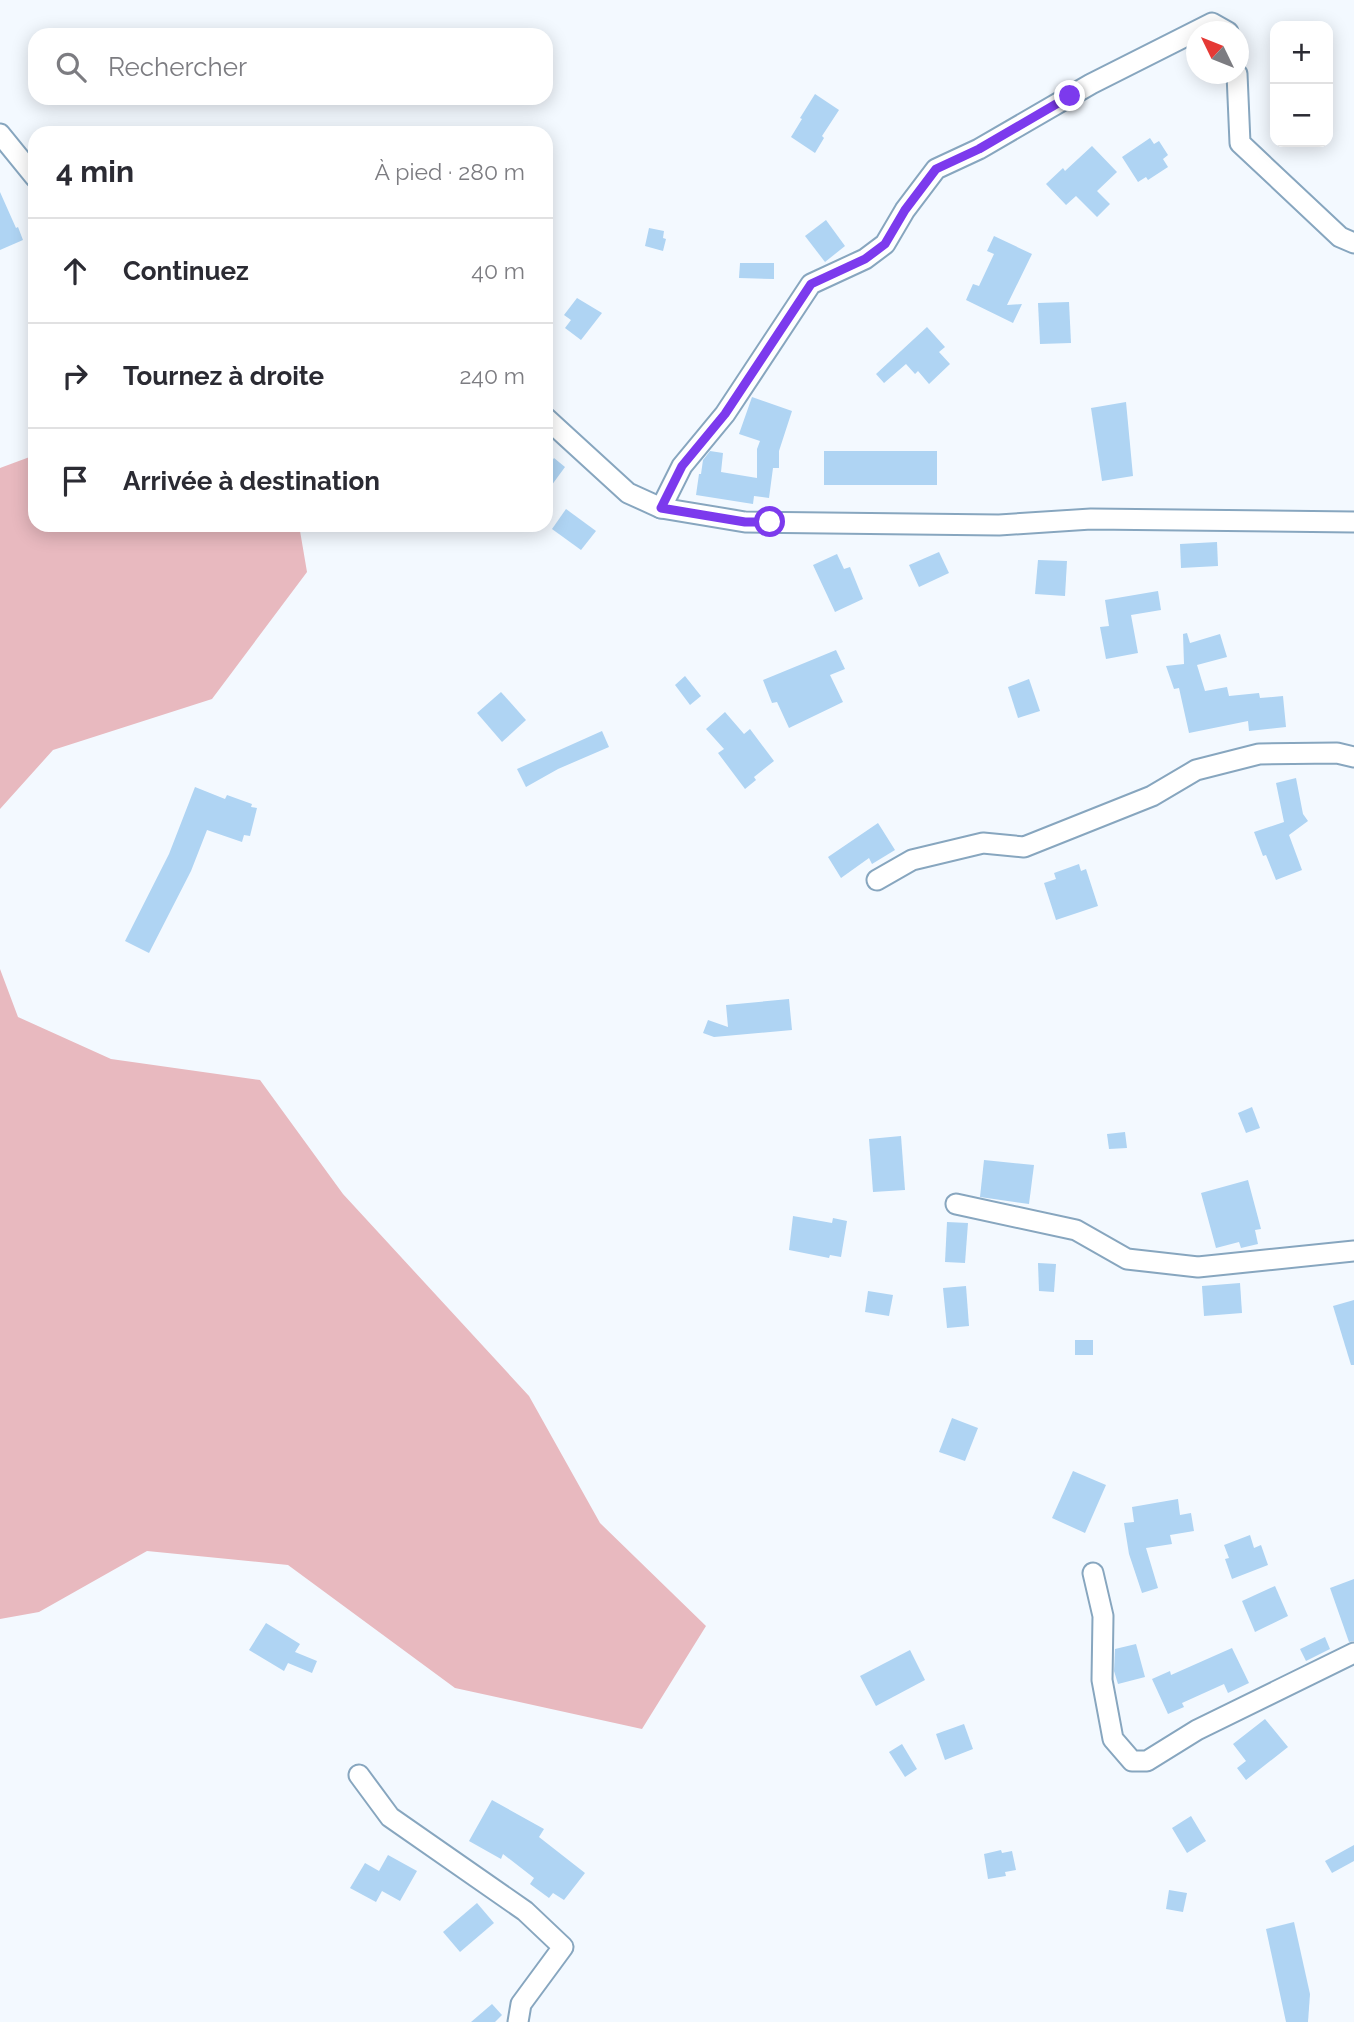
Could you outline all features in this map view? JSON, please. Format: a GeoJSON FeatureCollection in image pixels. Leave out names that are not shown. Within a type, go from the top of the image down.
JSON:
{"type":"FeatureCollection","features":[{"type":"Feature","properties":{"kind":"street"},"geometry":{"type":"LineString","coordinates":[[661,508],[682,466],[725,414],[811,284],[865,259],[885,244],[905,210],[936,169],[979,149],[1091,85],[1186,36]]}},
{"type":"Feature","properties":{"kind":"street"},"geometry":{"type":"LineString","coordinates":[[1237,84],[1240,144],[1340,237],[1354,243]]}},
{"type":"Feature","properties":{"kind":"street"},"geometry":{"type":"LineString","coordinates":[[0,134],[28,168]]}},
{"type":"Feature","properties":{"kind":"street"},"geometry":{"type":"LineString","coordinates":[[553,424],[628,493],[661,508],[745,522],[999,525],[1091,519],[1354,522]]}},
{"type":"Feature","properties":{"kind":"street"},"geometry":{"type":"LineString","coordinates":[[877,880],[912,860],[983,843],[1024,847],[1152,796],[1196,770],[1259,754],[1337,752],[1354,757]]}},
{"type":"Feature","properties":{"kind":"street"},"geometry":{"type":"LineString","coordinates":[[956,1204],[1076,1230],[1127,1259],[1198,1266],[1354,1251]]}},
{"type":"Feature","properties":{"kind":"street"},"geometry":{"type":"LineString","coordinates":[[1093,1573],[1103,1616],[1102,1680],[1114,1739],[1132,1761],[1147,1761],[1197,1730],[1354,1653]]}},
{"type":"Feature","properties":{"kind":"street"},"geometry":{"type":"LineString","coordinates":[[359,1774],[390,1817],[525,1911],[563,1947],[521,2004],[519,2022]]}},
{"type":"Feature","properties":{"kind":"shaded area"},"geometry":{"type":"Polygon","coordinates":[[[28,458],[28,532],[300,532],[307,572],[212,699],[53,750],[0,809],[0,468],[28,458]]]}},
{"type":"Feature","properties":{"kind":"shaded area"},"geometry":{"type":"Polygon","coordinates":[[[0,969],[18,1017],[111,1059],[260,1080],[343,1194],[529,1396],[600,1523],[706,1626],[642,1729],[455,1688],[288,1565],[147,1551],[39,1612],[0,1619],[0,969]]]}},
{"type":"Feature","properties":{"kind":"building"},"geometry":{"type":"Polygon","coordinates":[[[815,94],[839,110],[822,136],[824,138],[815,153],[791,137],[815,94]]]}},
{"type":"Feature","properties":{"kind":"building"},"geometry":{"type":"Polygon","coordinates":[[[1150,138],[1154,144],[1159,141],[1168,155],[1163,159],[1168,167],[1148,180],[1146,177],[1138,182],[1122,157],[1150,138]]]}},
{"type":"Feature","properties":{"kind":"building"},"geometry":{"type":"Polygon","coordinates":[[[1092,146],[1117,172],[1097,191],[1110,204],[1097,217],[1076,196],[1066,205],[1046,184],[1092,146]]]}},
{"type":"Feature","properties":{"kind":"building"},"geometry":{"type":"Polygon","coordinates":[[[0,192],[23,240],[0,250],[0,192]]]}},
{"type":"Feature","properties":{"kind":"building"},"geometry":{"type":"Polygon","coordinates":[[[826,220],[845,246],[825,262],[805,236],[826,220]]]}},
{"type":"Feature","properties":{"kind":"building"},"geometry":{"type":"Polygon","coordinates":[[[649,228],[664,231],[663,238],[666,239],[663,251],[645,246],[649,228]]]}},
{"type":"Feature","properties":{"kind":"building"},"geometry":{"type":"Polygon","coordinates":[[[994,236],[1032,254],[1007,305],[1022,304],[1013,323],[966,300],[973,284],[979,286],[994,254],[987,251],[994,236]]]}},
{"type":"Feature","properties":{"kind":"building"},"geometry":{"type":"Polygon","coordinates":[[[740,263],[774,263],[774,279],[739,278],[740,263]]]}},
{"type":"Feature","properties":{"kind":"building"},"geometry":{"type":"Polygon","coordinates":[[[577,298],[602,313],[581,340],[565,328],[571,320],[564,315],[577,298]]]}},
{"type":"Feature","properties":{"kind":"building"},"geometry":{"type":"Polygon","coordinates":[[[1069,302],[1071,343],[1040,344],[1038,303],[1069,302]]]}},
{"type":"Feature","properties":{"kind":"building"},"geometry":{"type":"Polygon","coordinates":[[[927,327],[945,347],[939,352],[950,364],[929,384],[918,371],[915,374],[906,364],[884,383],[876,374],[927,327]]]}},
{"type":"Feature","properties":{"kind":"building"},"geometry":{"type":"Polygon","coordinates":[[[752,397],[792,411],[779,451],[779,468],[773,468],[769,498],[754,496],[753,504],[696,495],[703,460],[710,451],[723,453],[721,472],[757,478],[757,449],[760,441],[739,434],[752,397]]]}},
{"type":"Feature","properties":{"kind":"building"},"geometry":{"type":"Polygon","coordinates":[[[1126,402],[1133,476],[1102,481],[1091,408],[1126,402]]]}},
{"type":"Feature","properties":{"kind":"building"},"geometry":{"type":"Polygon","coordinates":[[[824,451],[937,451],[937,485],[824,485],[824,451]]]}},
{"type":"Feature","properties":{"kind":"building"},"geometry":{"type":"Polygon","coordinates":[[[554,458],[565,467],[553,483],[554,458]]]}},
{"type":"Feature","properties":{"kind":"building"},"geometry":{"type":"Polygon","coordinates":[[[566,509],[596,531],[581,550],[553,528],[566,509]]]}},
{"type":"Feature","properties":{"kind":"building"},"geometry":{"type":"Polygon","coordinates":[[[1217,542],[1218,566],[1181,568],[1180,544],[1217,542]]]}},
{"type":"Feature","properties":{"kind":"building"},"geometry":{"type":"Polygon","coordinates":[[[939,552],[949,573],[919,587],[909,565],[939,552]]]}},
{"type":"Feature","properties":{"kind":"building"},"geometry":{"type":"Polygon","coordinates":[[[837,554],[844,569],[850,567],[863,599],[835,612],[813,565],[837,554]]]}},
{"type":"Feature","properties":{"kind":"building"},"geometry":{"type":"Polygon","coordinates":[[[1038,560],[1067,561],[1065,596],[1035,594],[1038,560]]]}},
{"type":"Feature","properties":{"kind":"building"},"geometry":{"type":"Polygon","coordinates":[[[1158,591],[1161,610],[1131,615],[1138,653],[1106,659],[1100,627],[1109,626],[1105,600],[1158,591]]]}},
{"type":"Feature","properties":{"kind":"building"},"geometry":{"type":"Polygon","coordinates":[[[1187,633],[1190,643],[1220,634],[1227,657],[1197,665],[1205,691],[1227,687],[1229,696],[1259,693],[1260,698],[1283,696],[1286,727],[1249,731],[1248,721],[1189,733],[1179,688],[1174,689],[1166,666],[1184,664],[1183,634],[1187,633]]]}},
{"type":"Feature","properties":{"kind":"building"},"geometry":{"type":"Polygon","coordinates":[[[836,650],[845,669],[830,675],[843,702],[789,728],[777,702],[772,703],[763,680],[836,650]]]}},
{"type":"Feature","properties":{"kind":"building"},"geometry":{"type":"Polygon","coordinates":[[[685,676],[701,696],[690,705],[675,685],[685,676]]]}},
{"type":"Feature","properties":{"kind":"building"},"geometry":{"type":"Polygon","coordinates":[[[1029,679],[1040,711],[1018,718],[1008,687],[1029,679]]]}},
{"type":"Feature","properties":{"kind":"building"},"geometry":{"type":"Polygon","coordinates":[[[501,692],[526,720],[502,742],[477,713],[501,692]]]}},
{"type":"Feature","properties":{"kind":"building"},"geometry":{"type":"Polygon","coordinates":[[[725,712],[744,734],[750,729],[774,761],[754,777],[756,780],[745,789],[718,753],[724,749],[706,729],[725,712]]]}},
{"type":"Feature","properties":{"kind":"building"},"geometry":{"type":"Polygon","coordinates":[[[602,731],[609,747],[558,769],[526,787],[517,769],[602,731]]]}},
{"type":"Feature","properties":{"kind":"building"},"geometry":{"type":"Polygon","coordinates":[[[1296,778],[1303,814],[1308,821],[1289,835],[1302,870],[1276,880],[1254,832],[1284,822],[1276,783],[1296,778]]]}},
{"type":"Feature","properties":{"kind":"building"},"geometry":{"type":"Polygon","coordinates":[[[195,787],[225,799],[227,795],[257,808],[250,836],[244,835],[242,842],[207,830],[191,871],[149,953],[125,941],[169,854],[195,787]]]}},
{"type":"Feature","properties":{"kind":"building"},"geometry":{"type":"Polygon","coordinates":[[[878,823],[895,850],[872,864],[869,858],[841,878],[828,857],[878,823]]]}},
{"type":"Feature","properties":{"kind":"building"},"geometry":{"type":"Polygon","coordinates":[[[1079,864],[1081,871],[1086,869],[1098,906],[1056,920],[1044,883],[1056,879],[1054,873],[1079,864]]]}},
{"type":"Feature","properties":{"kind":"building"},"geometry":{"type":"Polygon","coordinates":[[[789,999],[792,1030],[714,1037],[703,1033],[708,1020],[728,1027],[726,1005],[789,999]]]}},
{"type":"Feature","properties":{"kind":"building"},"geometry":{"type":"Polygon","coordinates":[[[1252,1107],[1260,1128],[1246,1133],[1238,1113],[1252,1107]]]}},
{"type":"Feature","properties":{"kind":"building"},"geometry":{"type":"Polygon","coordinates":[[[1125,1132],[1127,1148],[1109,1149],[1107,1134],[1125,1132]]]}},
{"type":"Feature","properties":{"kind":"building"},"geometry":{"type":"Polygon","coordinates":[[[901,1136],[905,1190],[873,1192],[869,1139],[901,1136]]]}},
{"type":"Feature","properties":{"kind":"building"},"geometry":{"type":"Polygon","coordinates":[[[984,1160],[1034,1165],[1029,1204],[980,1197],[984,1160]]]}},
{"type":"Feature","properties":{"kind":"building"},"geometry":{"type":"Polygon","coordinates":[[[1248,1180],[1261,1229],[1255,1230],[1258,1244],[1241,1248],[1239,1242],[1216,1248],[1201,1193],[1248,1180]]]}},
{"type":"Feature","properties":{"kind":"building"},"geometry":{"type":"Polygon","coordinates":[[[793,1216],[832,1223],[833,1218],[847,1221],[841,1257],[830,1255],[829,1258],[789,1250],[793,1216]]]}},
{"type":"Feature","properties":{"kind":"building"},"geometry":{"type":"Polygon","coordinates":[[[947,1222],[968,1223],[965,1263],[945,1262],[947,1222]]]}},
{"type":"Feature","properties":{"kind":"building"},"geometry":{"type":"Polygon","coordinates":[[[1038,1263],[1056,1264],[1054,1292],[1039,1291],[1038,1263]]]}},
{"type":"Feature","properties":{"kind":"building"},"geometry":{"type":"Polygon","coordinates":[[[1240,1283],[1242,1313],[1204,1316],[1202,1286],[1240,1283]]]}},
{"type":"Feature","properties":{"kind":"building"},"geometry":{"type":"Polygon","coordinates":[[[966,1286],[969,1326],[947,1328],[943,1288],[966,1286]]]}},
{"type":"Feature","properties":{"kind":"building"},"geometry":{"type":"Polygon","coordinates":[[[868,1291],[893,1295],[889,1316],[865,1312],[868,1291]]]}},
{"type":"Feature","properties":{"kind":"building"},"geometry":{"type":"Polygon","coordinates":[[[1354,1300],[1354,1365],[1351,1365],[1333,1306],[1354,1300]]]}},
{"type":"Feature","properties":{"kind":"building"},"geometry":{"type":"Polygon","coordinates":[[[1075,1340],[1093,1340],[1093,1355],[1075,1355],[1075,1340]]]}},
{"type":"Feature","properties":{"kind":"building"},"geometry":{"type":"Polygon","coordinates":[[[952,1418],[978,1428],[965,1461],[939,1452],[952,1418]]]}},
{"type":"Feature","properties":{"kind":"building"},"geometry":{"type":"Polygon","coordinates":[[[1073,1471],[1106,1485],[1085,1533],[1052,1518],[1073,1471]]]}},
{"type":"Feature","properties":{"kind":"building"},"geometry":{"type":"Polygon","coordinates":[[[1178,1499],[1180,1515],[1191,1513],[1194,1531],[1170,1535],[1172,1544],[1146,1548],[1158,1588],[1142,1593],[1129,1554],[1124,1523],[1134,1522],[1132,1507],[1178,1499]]]}},
{"type":"Feature","properties":{"kind":"building"},"geometry":{"type":"Polygon","coordinates":[[[1250,1535],[1254,1548],[1261,1545],[1268,1565],[1232,1579],[1225,1559],[1229,1558],[1224,1545],[1250,1535]]]}},
{"type":"Feature","properties":{"kind":"building"},"geometry":{"type":"Polygon","coordinates":[[[1354,1579],[1354,1641],[1349,1642],[1330,1588],[1354,1579]]]}},
{"type":"Feature","properties":{"kind":"building"},"geometry":{"type":"Polygon","coordinates":[[[1275,1586],[1288,1616],[1255,1632],[1242,1601],[1275,1586]]]}},
{"type":"Feature","properties":{"kind":"building"},"geometry":{"type":"Polygon","coordinates":[[[266,1623],[300,1644],[295,1652],[317,1661],[312,1673],[288,1663],[284,1671],[249,1650],[266,1623]]]}},
{"type":"Feature","properties":{"kind":"building"},"geometry":{"type":"Polygon","coordinates":[[[1325,1637],[1330,1649],[1306,1661],[1300,1649],[1325,1637]]]}},
{"type":"Feature","properties":{"kind":"building"},"geometry":{"type":"Polygon","coordinates":[[[1136,1644],[1145,1677],[1118,1684],[1114,1671],[1115,1649],[1136,1644]]]}},
{"type":"Feature","properties":{"kind":"building"},"geometry":{"type":"Polygon","coordinates":[[[1232,1648],[1249,1683],[1228,1693],[1224,1684],[1182,1703],[1184,1707],[1168,1714],[1152,1679],[1170,1671],[1171,1675],[1232,1648]]]}},
{"type":"Feature","properties":{"kind":"building"},"geometry":{"type":"Polygon","coordinates":[[[910,1650],[925,1680],[876,1706],[860,1676],[910,1650]]]}},
{"type":"Feature","properties":{"kind":"building"},"geometry":{"type":"Polygon","coordinates":[[[1265,1719],[1288,1747],[1246,1780],[1237,1768],[1246,1761],[1233,1744],[1265,1719]]]}},
{"type":"Feature","properties":{"kind":"building"},"geometry":{"type":"Polygon","coordinates":[[[964,1724],[973,1749],[945,1760],[936,1734],[964,1724]]]}},
{"type":"Feature","properties":{"kind":"building"},"geometry":{"type":"Polygon","coordinates":[[[902,1744],[917,1769],[905,1777],[889,1752],[902,1744]]]}},
{"type":"Feature","properties":{"kind":"building"},"geometry":{"type":"Polygon","coordinates":[[[492,1800],[544,1829],[539,1837],[585,1873],[564,1900],[553,1893],[549,1898],[530,1884],[534,1878],[503,1854],[501,1859],[469,1841],[492,1800]]]}},
{"type":"Feature","properties":{"kind":"building"},"geometry":{"type":"Polygon","coordinates":[[[1191,1816],[1206,1841],[1187,1853],[1172,1828],[1191,1816]]]}},
{"type":"Feature","properties":{"kind":"building"},"geometry":{"type":"Polygon","coordinates":[[[1354,1845],[1354,1861],[1332,1873],[1325,1861],[1354,1845]]]}},
{"type":"Feature","properties":{"kind":"building"},"geometry":{"type":"Polygon","coordinates":[[[1001,1850],[1002,1853],[1012,1851],[1016,1870],[1005,1872],[1006,1876],[988,1879],[984,1854],[1001,1850]]]}},
{"type":"Feature","properties":{"kind":"building"},"geometry":{"type":"Polygon","coordinates":[[[388,1855],[417,1871],[400,1901],[382,1891],[376,1902],[350,1888],[365,1863],[379,1871],[388,1855]]]}},
{"type":"Feature","properties":{"kind":"building"},"geometry":{"type":"Polygon","coordinates":[[[1169,1890],[1187,1893],[1183,1912],[1166,1909],[1169,1890]]]}},
{"type":"Feature","properties":{"kind":"building"},"geometry":{"type":"Polygon","coordinates":[[[477,1903],[494,1923],[460,1952],[443,1932],[477,1903]]]}},
{"type":"Feature","properties":{"kind":"building"},"geometry":{"type":"Polygon","coordinates":[[[1294,1922],[1310,1994],[1308,2022],[1286,2022],[1266,1929],[1294,1922]]]}},
{"type":"Feature","properties":{"kind":"building"},"geometry":{"type":"Polygon","coordinates":[[[492,2004],[502,2015],[495,2022],[471,2022],[492,2004]]]}},
{"type":"Feature","properties":{"kind":"route"},"geometry":{"type":"LineString","coordinates":[[770,522],[745,522],[661,508],[682,466],[725,414],[811,284],[865,259],[885,244],[905,210],[936,169],[979,149],[1070,96]]}}]}
